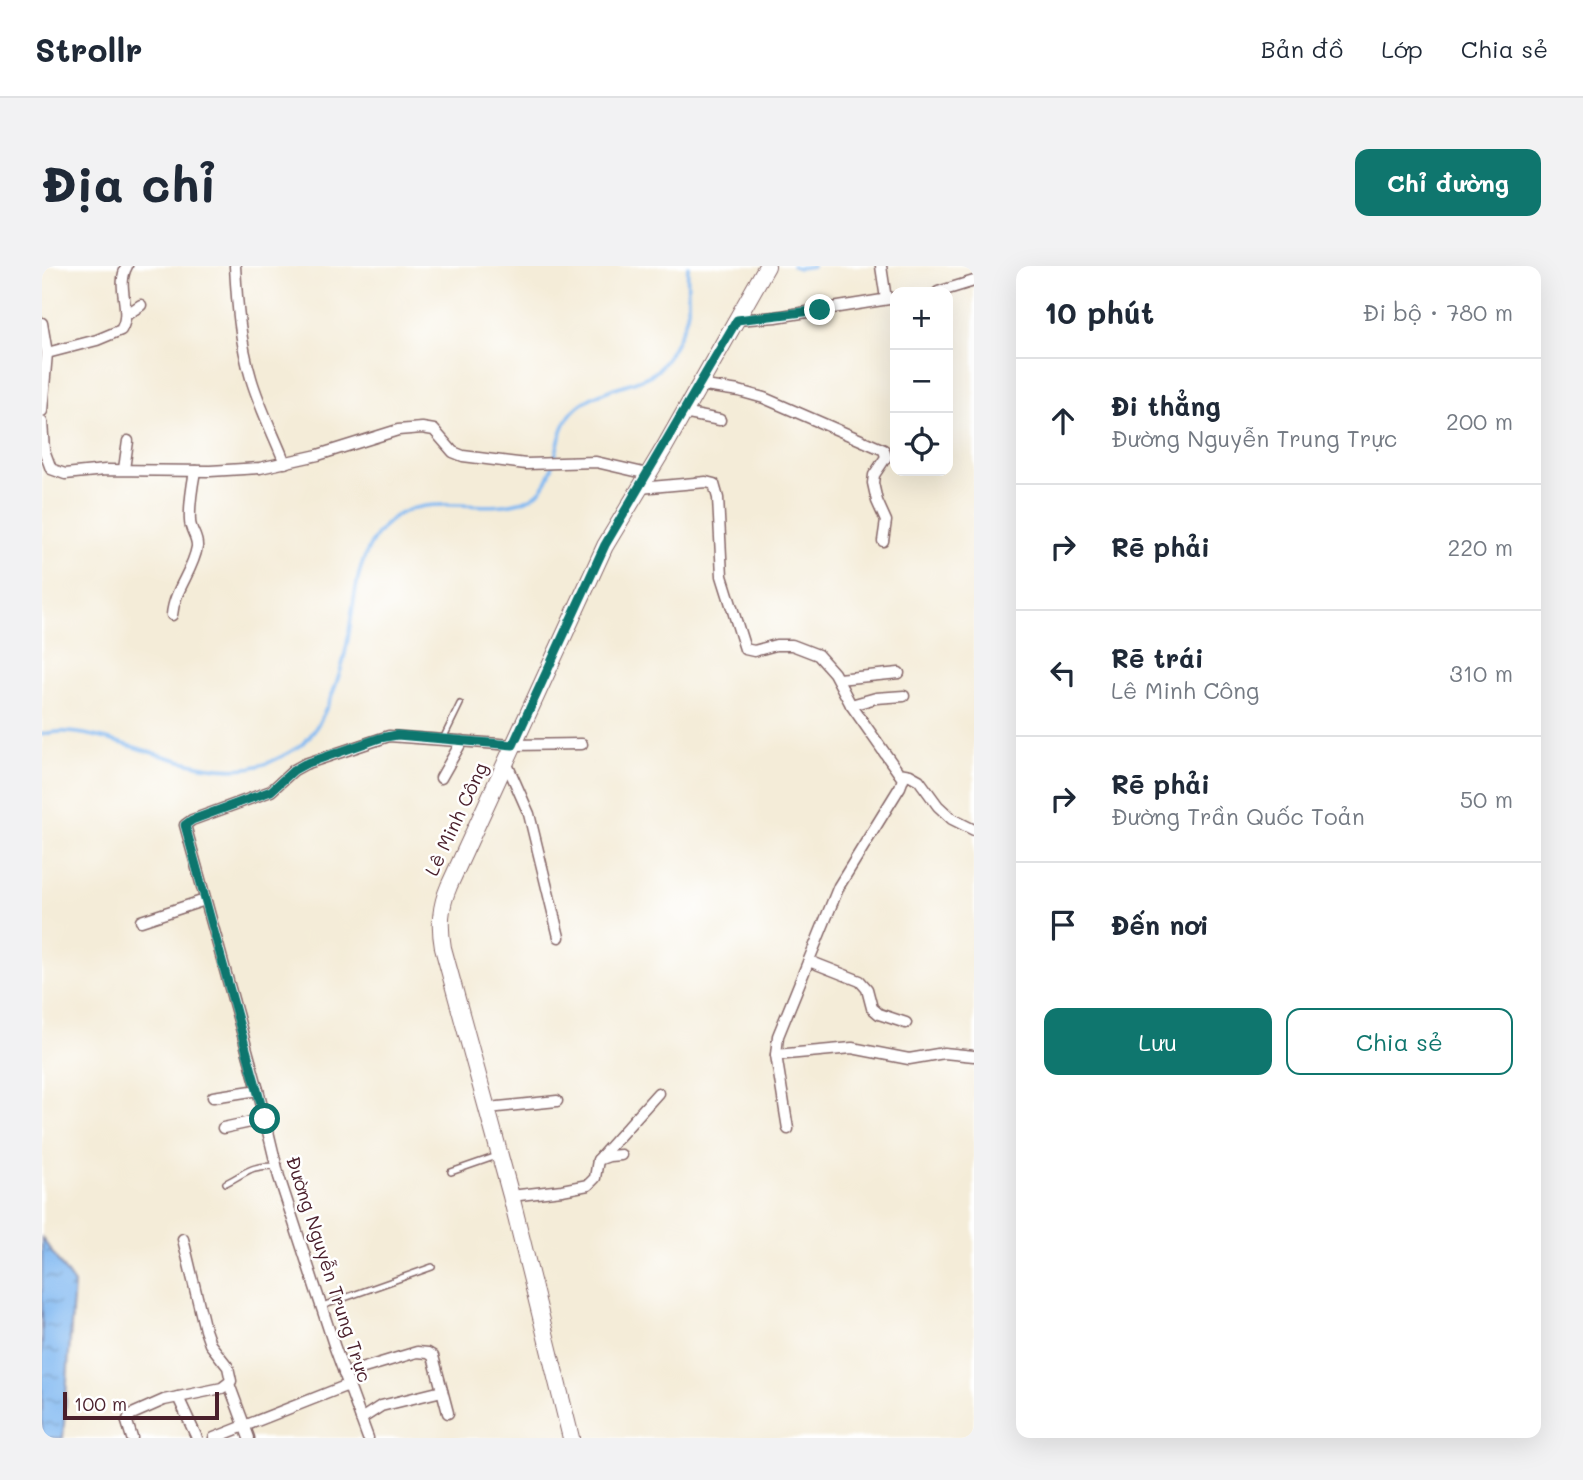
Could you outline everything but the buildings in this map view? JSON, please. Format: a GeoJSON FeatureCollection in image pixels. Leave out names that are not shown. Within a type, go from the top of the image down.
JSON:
{"type":"FeatureCollection","features":[{"type":"Feature","properties":{"kind":"main road","name":"Lê Minh Công"},"geometry":{"type":"LineString","coordinates":[[570,1438],[512,1196],[449,971],[441,936],[440,917],[449,886],[590,575],[765,270]]}},
{"type":"Feature","properties":{"kind":"street"},"geometry":{"type":"LineString","coordinates":[[47,353],[121,330],[126,315],[121,285],[127,266]]}},
{"type":"Feature","properties":{"kind":"street"},"geometry":{"type":"LineString","coordinates":[[235,266],[238,316],[244,352],[252,381],[285,463]]}},
{"type":"Feature","properties":{"kind":"street"},"geometry":{"type":"LineString","coordinates":[[881,266],[890,296]]}},
{"type":"Feature","properties":{"kind":"street"},"geometry":{"type":"LineString","coordinates":[[953,287],[974,281]]}},
{"type":"Feature","properties":{"kind":"street"},"geometry":{"type":"LineString","coordinates":[[737,320],[776,317],[890,299]]}},
{"type":"Feature","properties":{"kind":"street"},"geometry":{"type":"LineString","coordinates":[[126,315],[141,305]]}},
{"type":"Feature","properties":{"kind":"street"},"geometry":{"type":"LineString","coordinates":[[42,323],[47,353],[42,411]]}},
{"type":"Feature","properties":{"kind":"street"},"geometry":{"type":"LineString","coordinates":[[698,385],[764,398],[884,450],[886,457],[874,475],[873,483],[886,521],[883,541]]}},
{"type":"Feature","properties":{"kind":"street"},"geometry":{"type":"LineString","coordinates":[[683,413],[720,420]]}},
{"type":"Feature","properties":{"kind":"street"},"geometry":{"type":"LineString","coordinates":[[42,422],[44,450],[51,469],[65,474],[124,470],[240,470],[285,463],[398,430],[422,428],[434,430],[453,452],[463,456],[516,463],[596,462],[668,487],[706,482],[714,484],[718,498],[722,576],[743,646],[750,651],[781,645],[807,649],[818,654],[903,779],[839,886],[778,1036],[776,1055],[788,1129]]}},
{"type":"Feature","properties":{"kind":"street"},"geometry":{"type":"LineString","coordinates":[[124,470],[128,441]]}},
{"type":"Feature","properties":{"kind":"street"},"geometry":{"type":"LineString","coordinates":[[172,615],[173,604],[194,559],[197,545],[197,538],[190,524],[195,471]]}},
{"type":"Feature","properties":{"kind":"street"},"geometry":{"type":"LineString","coordinates":[[838,680],[900,673]]}},
{"type":"Feature","properties":{"kind":"street"},"geometry":{"type":"LineString","coordinates":[[851,705],[876,698],[904,696]]}},
{"type":"Feature","properties":{"kind":"street","name":"Đường Nguyễn Trung Trực"},"geometry":{"type":"LineString","coordinates":[[368,1438],[346,1380],[276,1166],[258,1090],[185,825],[271,791],[294,770],[305,764],[380,738],[397,735],[442,741]]}},
{"type":"Feature","properties":{"kind":"street"},"geometry":{"type":"LineString","coordinates":[[442,741],[513,745],[582,744]]}},
{"type":"Feature","properties":{"kind":"street"},"geometry":{"type":"LineString","coordinates":[[441,778],[462,741]]}},
{"type":"Feature","properties":{"kind":"street"},"geometry":{"type":"LineString","coordinates":[[506,762],[529,814],[559,937]]}},
{"type":"Feature","properties":{"kind":"street"},"geometry":{"type":"LineString","coordinates":[[899,773],[914,776],[952,819],[974,830]]}},
{"type":"Feature","properties":{"kind":"street"},"geometry":{"type":"LineString","coordinates":[[141,921],[205,900]]}},
{"type":"Feature","properties":{"kind":"street"},"geometry":{"type":"LineString","coordinates":[[809,961],[860,981],[867,989],[872,1008],[879,1014],[906,1023]]}},
{"type":"Feature","properties":{"kind":"street"},"geometry":{"type":"LineString","coordinates":[[776,1055],[852,1048],[909,1059],[951,1052],[974,1056]]}},
{"type":"Feature","properties":{"kind":"street"},"geometry":{"type":"LineString","coordinates":[[213,1097],[258,1090]]}},
{"type":"Feature","properties":{"kind":"street"},"geometry":{"type":"LineString","coordinates":[[512,1196],[588,1185],[595,1178],[598,1160],[658,1093]]}},
{"type":"Feature","properties":{"kind":"street"},"geometry":{"type":"LineString","coordinates":[[488,1108],[557,1101]]}},
{"type":"Feature","properties":{"kind":"street"},"geometry":{"type":"LineString","coordinates":[[223,1128],[265,1119]]}},
{"type":"Feature","properties":{"kind":"street"},"geometry":{"type":"LineString","coordinates":[[598,1160],[621,1155]]}},
{"type":"Feature","properties":{"kind":"street"},"geometry":{"type":"LineString","coordinates":[[183,1239],[205,1330],[210,1344],[230,1371],[229,1384],[249,1438]]}},
{"type":"Feature","properties":{"kind":"street"},"geometry":{"type":"LineString","coordinates":[[214,1438],[346,1380],[423,1352],[433,1356],[448,1413]]}},
{"type":"Feature","properties":{"kind":"street"},"geometry":{"type":"LineString","coordinates":[[132,1438],[127,1422],[130,1415],[178,1397],[214,1390],[229,1384]]}},
{"type":"Feature","properties":{"kind":"street"},"geometry":{"type":"LineString","coordinates":[[360,1419],[381,1406],[442,1391]]}},
{"type":"Feature","properties":{"kind":"street"},"geometry":{"type":"LineString","coordinates":[[178,1397],[197,1438]]}},
{"type":"Feature","properties":{"kind":"lane"},"geometry":{"type":"LineString","coordinates":[[442,741],[460,704]]}},
{"type":"Feature","properties":{"kind":"lane"},"geometry":{"type":"LineString","coordinates":[[451,1172],[500,1154]]}},
{"type":"Feature","properties":{"kind":"lane"},"geometry":{"type":"LineString","coordinates":[[226,1183],[247,1170],[259,1166],[276,1166]]}},
{"type":"Feature","properties":{"kind":"lane"},"geometry":{"type":"LineString","coordinates":[[322,1306],[432,1267]]}},
{"type":"Feature","properties":{"kind":"water"},"geometry":{"type":"Polygon","coordinates":[[[42,1238],[74,1284],[63,1438],[42,1438],[42,1238]]]}},
{"type":"Feature","properties":{"kind":"waterway"},"geometry":{"type":"LineString","coordinates":[[42,734],[65,732],[92,735],[196,765],[222,768],[247,768],[270,762],[298,747],[318,725],[331,698],[345,656],[361,567],[374,539],[384,526],[399,514],[415,508],[433,505],[509,504],[537,494],[550,474],[564,426],[574,410],[596,396],[654,373],[665,361],[676,343],[687,315],[688,266]]}},
{"type":"Feature","properties":{"kind":"waterway"},"geometry":{"type":"LineString","coordinates":[[793,266],[813,266]]}},
{"type":"Feature","properties":{"kind":"route"},"geometry":{"type":"LineString","coordinates":[[265,1119],[185,825],[189,821],[271,791],[281,785],[294,770],[305,764],[380,738],[397,735],[442,741],[513,745],[605,545],[737,320],[820,310]]}}]}
